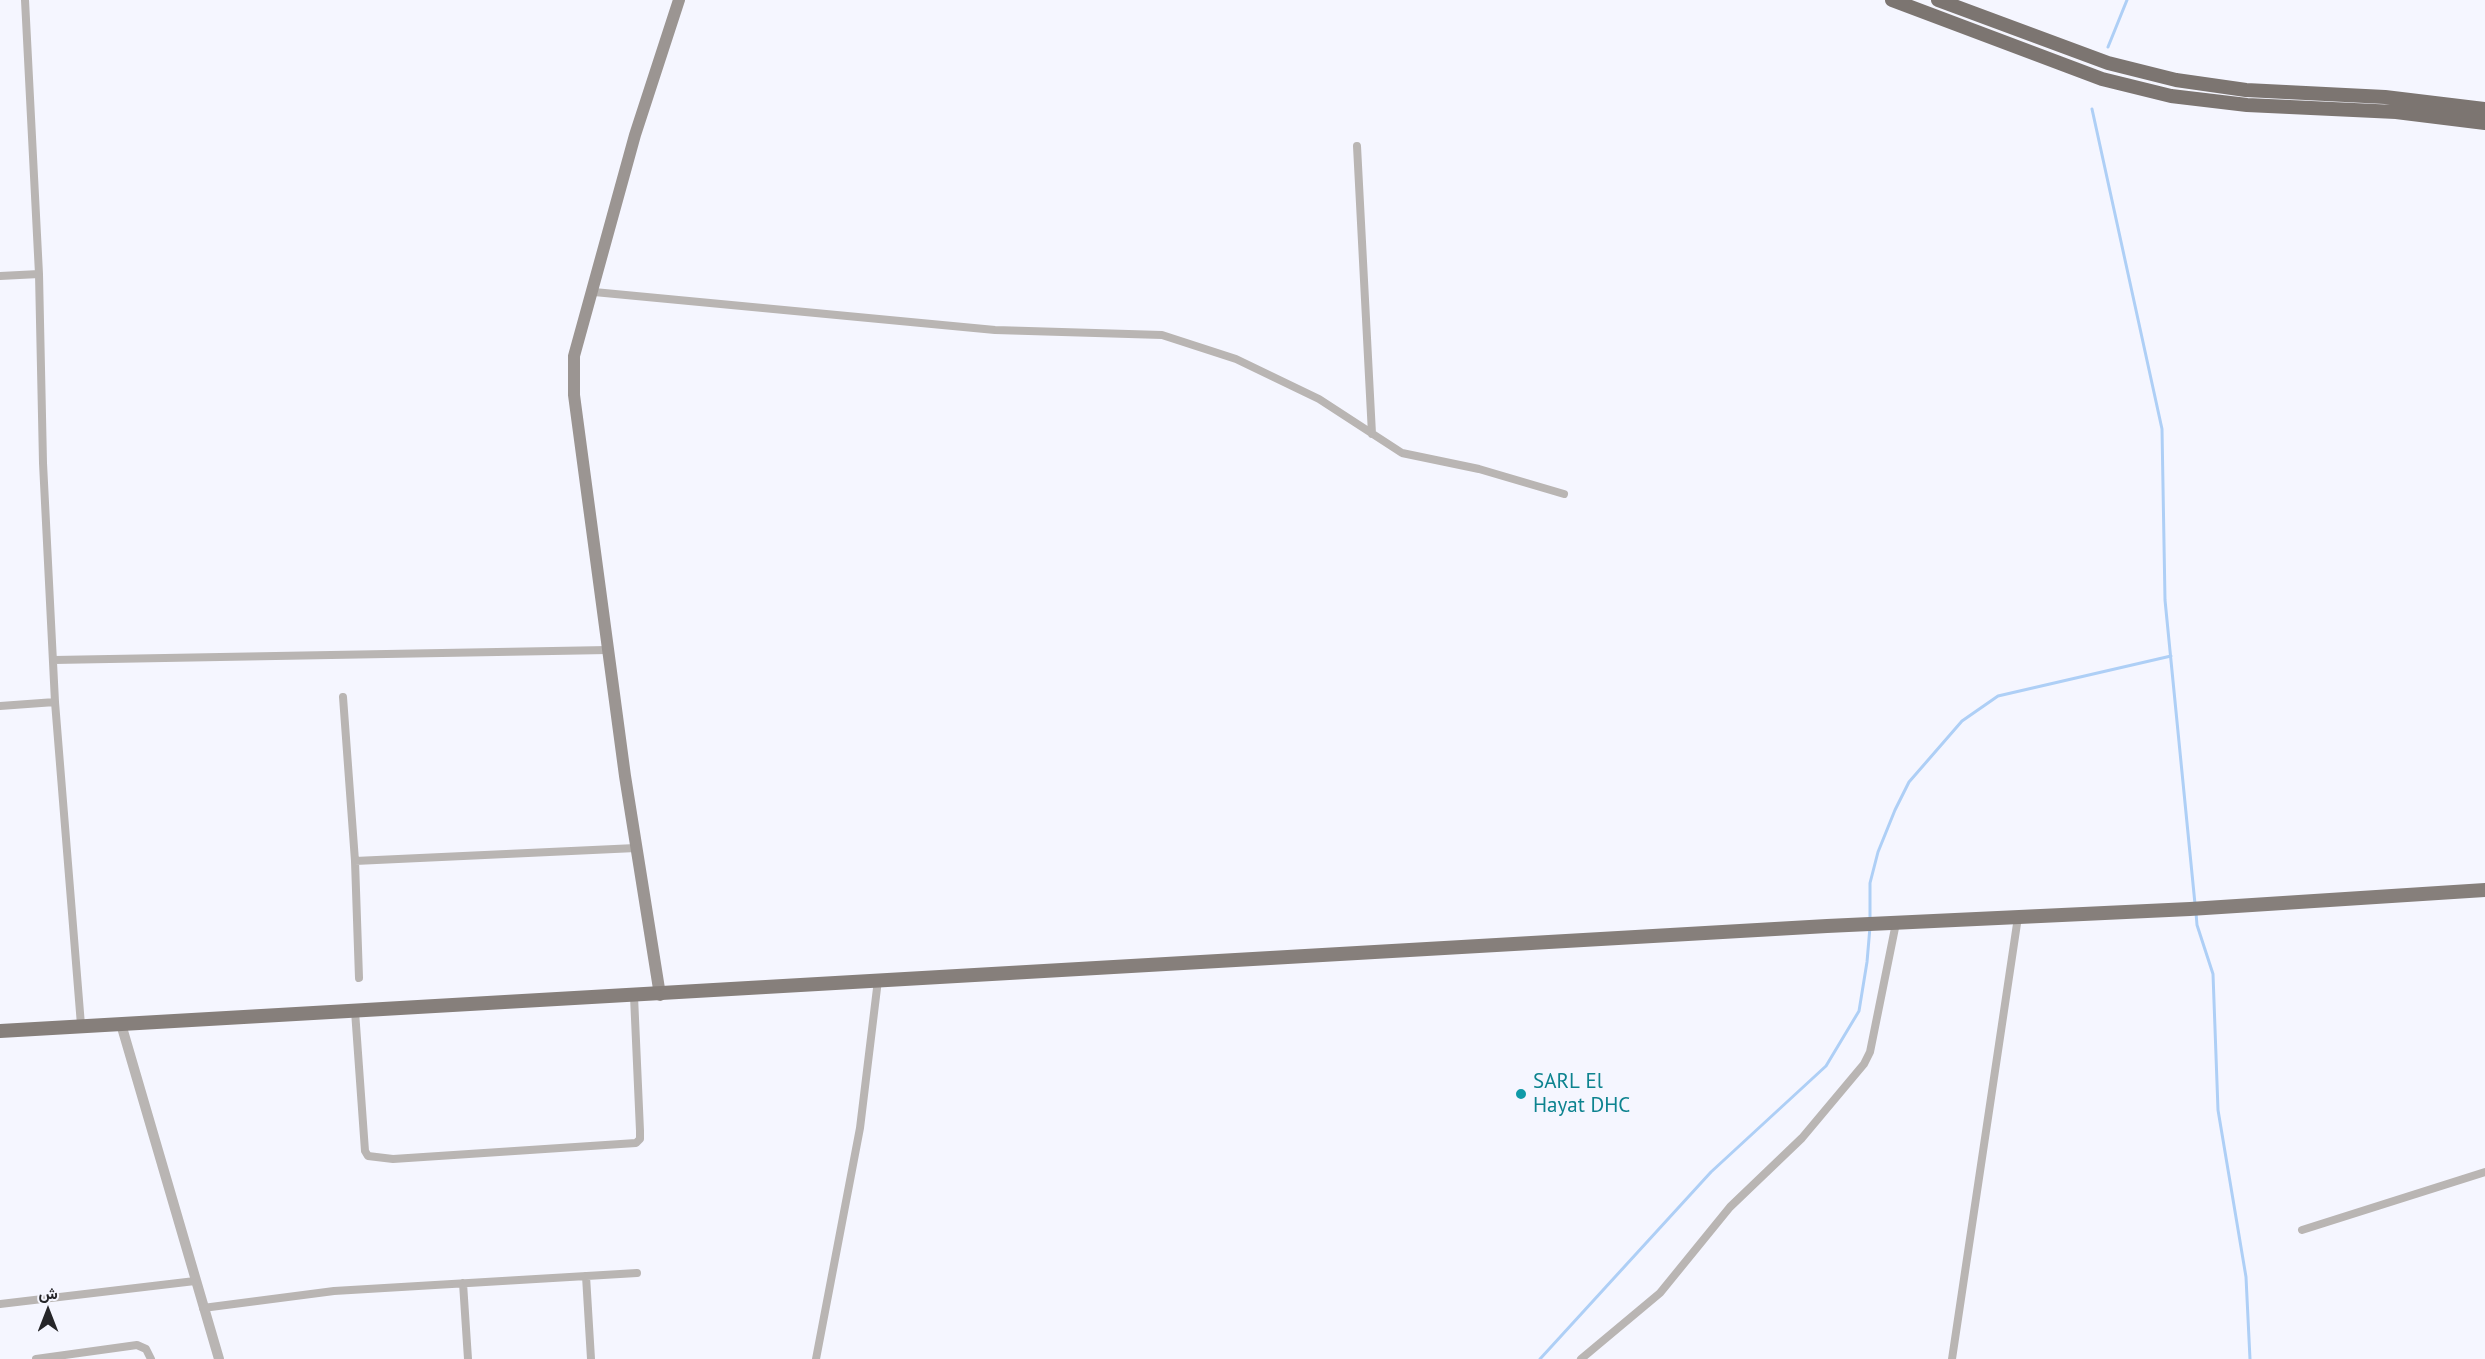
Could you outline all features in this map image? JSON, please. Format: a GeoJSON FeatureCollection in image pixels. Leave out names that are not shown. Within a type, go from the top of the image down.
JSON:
{"type":"FeatureCollection","features":[{"type":"Feature","properties":{"kind":"highway"},"geometry":{"type":"LineString","coordinates":[[1892,0],[2102,79],[2170,96],[2247,105],[2396,112],[2485,123]]}},
{"type":"Feature","properties":{"kind":"highway"},"geometry":{"type":"LineString","coordinates":[[1938,0],[2108,63],[2176,80],[2246,90],[2385,97],[2485,109]]}},
{"type":"Feature","properties":{"kind":"main road"},"geometry":{"type":"LineString","coordinates":[[660,994],[636,848],[608,650],[574,394],[574,356],[594,292],[635,135],[679,0]]}},
{"type":"Feature","properties":{"kind":"main road"},"geometry":{"type":"LineString","coordinates":[[0,1031],[1896,923],[2190,909],[2485,890]]}},
{"type":"Feature","properties":{"kind":"street"},"geometry":{"type":"LineString","coordinates":[[25,0],[39,274],[43,463],[55,702],[81,1025]]}},
{"type":"Feature","properties":{"kind":"street"},"geometry":{"type":"LineString","coordinates":[[1357,146],[1372,434]]}},
{"type":"Feature","properties":{"kind":"street"},"geometry":{"type":"LineString","coordinates":[[0,276],[39,274]]}},
{"type":"Feature","properties":{"kind":"street"},"geometry":{"type":"LineString","coordinates":[[594,292],[995,330],[1162,335],[1236,359],[1319,399],[1402,453],[1479,470],[1564,494]]}},
{"type":"Feature","properties":{"kind":"street"},"geometry":{"type":"LineString","coordinates":[[54,660],[608,650]]}},
{"type":"Feature","properties":{"kind":"street"},"geometry":{"type":"LineString","coordinates":[[343,697],[355,861],[359,978]]}},
{"type":"Feature","properties":{"kind":"street"},"geometry":{"type":"LineString","coordinates":[[0,706],[55,702]]}},
{"type":"Feature","properties":{"kind":"street"},"geometry":{"type":"LineString","coordinates":[[355,861],[636,848]]}},
{"type":"Feature","properties":{"kind":"street"},"geometry":{"type":"LineString","coordinates":[[1952,1359],[2018,917]]}},
{"type":"Feature","properties":{"kind":"street"},"geometry":{"type":"LineString","coordinates":[[1581,1359],[1660,1293],[1730,1207],[1802,1138],[1864,1065],[1870,1052],[1896,923]]}},
{"type":"Feature","properties":{"kind":"street"},"geometry":{"type":"LineString","coordinates":[[816,1359],[860,1128],[878,980]]}},
{"type":"Feature","properties":{"kind":"street"},"geometry":{"type":"LineString","coordinates":[[355,1011],[365,1150],[368,1156],[393,1159],[636,1143],[640,1139],[640,1131],[634,996]]}},
{"type":"Feature","properties":{"kind":"street"},"geometry":{"type":"LineString","coordinates":[[121,1024],[219,1359]]}},
{"type":"Feature","properties":{"kind":"street"},"geometry":{"type":"LineString","coordinates":[[2302,1230],[2485,1172]]}},
{"type":"Feature","properties":{"kind":"street"},"geometry":{"type":"LineString","coordinates":[[203,1308],[334,1291],[637,1273]]}},
{"type":"Feature","properties":{"kind":"street"},"geometry":{"type":"LineString","coordinates":[[586,1276],[591,1359]]}},
{"type":"Feature","properties":{"kind":"street"},"geometry":{"type":"LineString","coordinates":[[0,1304],[195,1281]]}},
{"type":"Feature","properties":{"kind":"street"},"geometry":{"type":"LineString","coordinates":[[463,1283],[468,1359]]}},
{"type":"Feature","properties":{"kind":"street"},"geometry":{"type":"LineString","coordinates":[[36,1359],[136,1345],[146,1349],[150,1359]]}},
{"type":"Feature","properties":{"kind":"waterway"},"geometry":{"type":"LineString","coordinates":[[2108,47],[2127,0]]}},
{"type":"Feature","properties":{"kind":"waterway"},"geometry":{"type":"LineString","coordinates":[[2092,109],[2162,429],[2165,600],[2195,904]]}},
{"type":"Feature","properties":{"kind":"waterway"},"geometry":{"type":"LineString","coordinates":[[1870,920],[1870,883],[1878,852],[1895,810],[1909,782],[1962,721],[1998,696],[2171,656]]}},
{"type":"Feature","properties":{"kind":"waterway"},"geometry":{"type":"LineString","coordinates":[[2196,913],[2197,925],[2213,974],[2218,1110],[2246,1277],[2250,1359]]}},
{"type":"Feature","properties":{"kind":"waterway"},"geometry":{"type":"LineString","coordinates":[[1540,1359],[1711,1172],[1826,1066],[1859,1011],[1870,927]]}},
{"type":"Feature","properties":{"kind":"place","name":"SARL El Hayat DHC"},"geometry":{"type":"Point","coordinates":[1521,1094]}}]}
